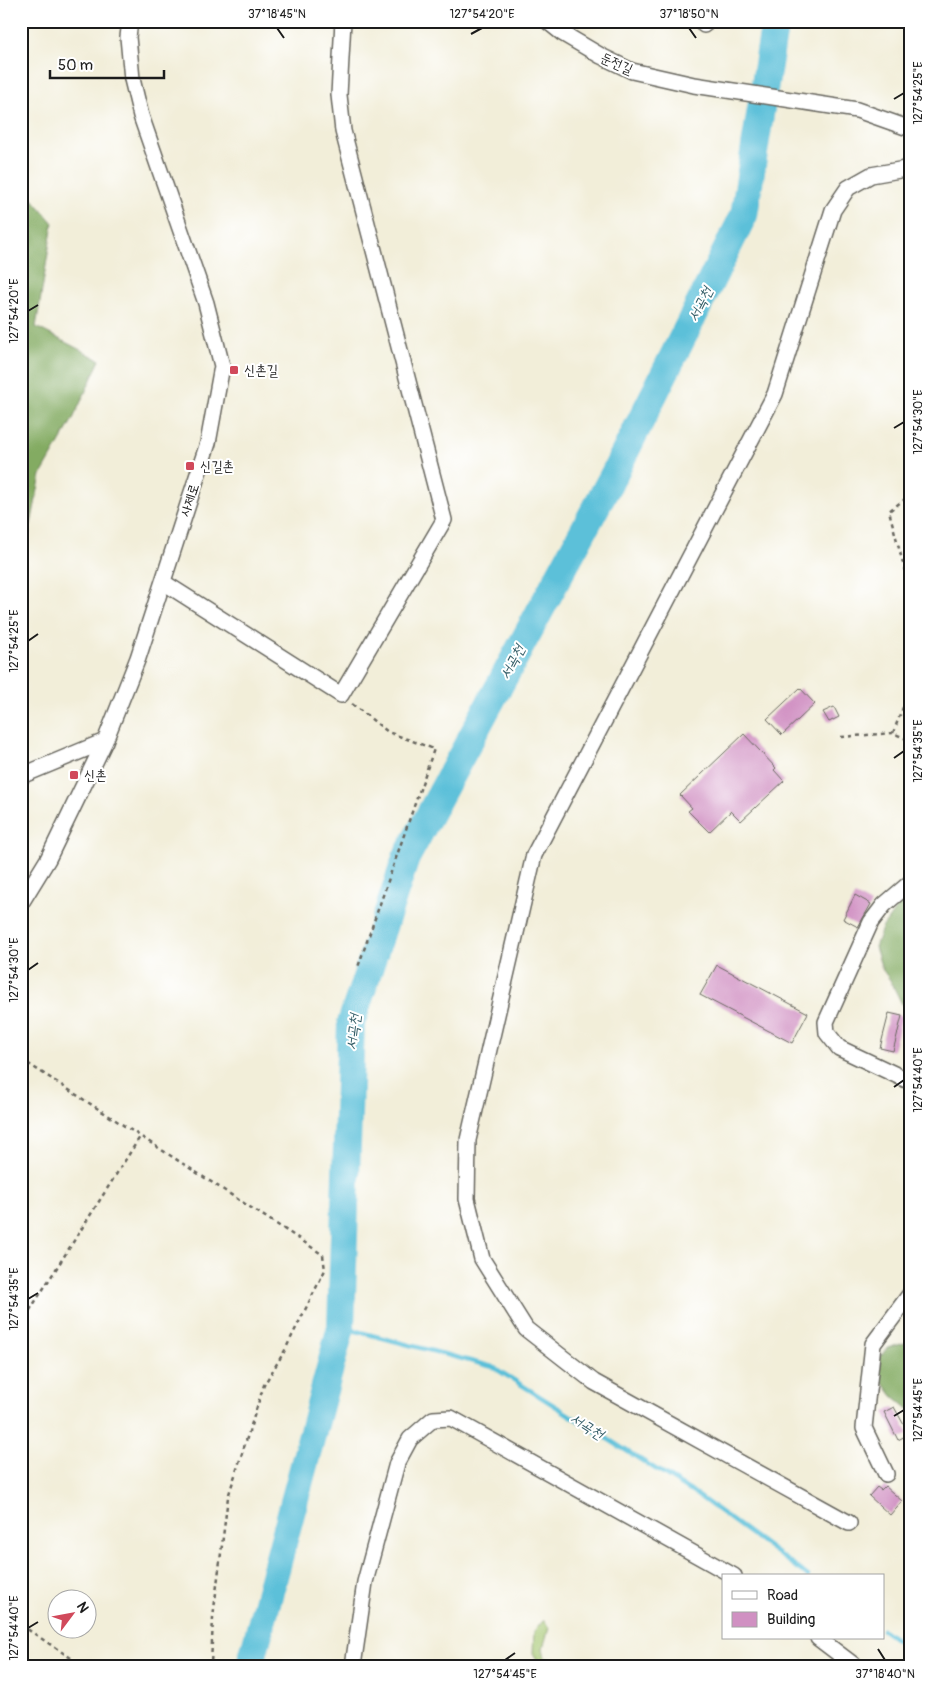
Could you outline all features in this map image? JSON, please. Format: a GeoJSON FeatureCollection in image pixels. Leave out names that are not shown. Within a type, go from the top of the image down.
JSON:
{"type":"FeatureCollection","features":[{"type":"Feature","properties":{"kind":"street","name":"사제로"},"geometry":{"type":"LineString","coordinates":[[21,902],[48,859],[105,741],[138,658],[208,443],[222,366],[206,303],[141,116],[132,79],[128,37],[130,21]]}},
{"type":"Feature","properties":{"kind":"street"},"geometry":{"type":"LineString","coordinates":[[163,582],[341,695],[444,520],[343,131],[338,95],[343,21]]}},
{"type":"Feature","properties":{"kind":"street","name":"둔전길"},"geometry":{"type":"LineString","coordinates":[[547,21],[562,33],[632,71],[694,85],[857,110],[911,129]]}},
{"type":"Feature","properties":{"kind":"street"},"geometry":{"type":"LineString","coordinates":[[850,1523],[594,1382],[526,1329],[482,1259],[467,1199],[468,1140],[534,855],[775,394],[833,210],[848,188],[871,175],[911,168]]}},
{"type":"Feature","properties":{"kind":"street"},"geometry":{"type":"LineString","coordinates":[[21,776],[105,741]]}},
{"type":"Feature","properties":{"kind":"street"},"geometry":{"type":"LineString","coordinates":[[911,882],[884,905],[872,922],[826,1022],[827,1033],[838,1048],[911,1082]]}},
{"type":"Feature","properties":{"kind":"street"},"geometry":{"type":"LineString","coordinates":[[886,1474],[864,1428],[873,1344],[911,1293]]}},
{"type":"Feature","properties":{"kind":"street"},"geometry":{"type":"LineString","coordinates":[[353,1666],[365,1582],[398,1463],[410,1439],[434,1419],[451,1418],[730,1574]]}},
{"type":"Feature","properties":{"kind":"street"},"geometry":{"type":"LineString","coordinates":[[821,1640],[855,1666]]}},
{"type":"Feature","properties":{"kind":"path"},"geometry":{"type":"LineString","coordinates":[[911,492],[889,511],[904,567],[911,580]]}},
{"type":"Feature","properties":{"kind":"path"},"geometry":{"type":"LineString","coordinates":[[893,733],[911,687]]}},
{"type":"Feature","properties":{"kind":"path"},"geometry":{"type":"LineString","coordinates":[[341,695],[388,732],[434,748],[358,967]]}},
{"type":"Feature","properties":{"kind":"path"},"geometry":{"type":"LineString","coordinates":[[841,737],[893,733],[911,741]]}},
{"type":"Feature","properties":{"kind":"path"},"geometry":{"type":"LineString","coordinates":[[21,1059],[323,1256],[325,1270],[284,1352],[264,1385],[228,1497],[213,1617],[212,1666]]}},
{"type":"Feature","properties":{"kind":"path"},"geometry":{"type":"LineString","coordinates":[[21,1324],[140,1137]]}},
{"type":"Feature","properties":{"kind":"path"},"geometry":{"type":"LineString","coordinates":[[21,1625],[83,1666]]}},
{"type":"Feature","properties":{"kind":"green space"},"geometry":{"type":"Polygon","coordinates":[[[21,185],[53,223],[36,327],[100,360],[73,419],[41,475],[24,558],[21,560],[21,185]]]}},
{"type":"Feature","properties":{"kind":"green space"},"geometry":{"type":"Polygon","coordinates":[[[908,892],[911,893],[911,1022],[890,980],[882,969],[875,947],[882,928],[908,892]]]}},
{"type":"Feature","properties":{"kind":"green space"},"geometry":{"type":"Polygon","coordinates":[[[911,1341],[911,1411],[893,1396],[879,1377],[880,1358],[887,1348],[911,1341]]]}},
{"type":"Feature","properties":{"kind":"green space"},"geometry":{"type":"Polygon","coordinates":[[[544,1620],[549,1628],[543,1648],[545,1658],[586,1666],[541,1666],[533,1653],[534,1631],[544,1620]]]}},
{"type":"Feature","properties":{"kind":"building"},"geometry":{"type":"Polygon","coordinates":[[[800,688],[815,704],[782,735],[767,719],[800,688]]]}},
{"type":"Feature","properties":{"kind":"building"},"geometry":{"type":"Polygon","coordinates":[[[834,707],[839,717],[829,722],[823,712],[834,707]]]}},
{"type":"Feature","properties":{"kind":"building"},"geometry":{"type":"Polygon","coordinates":[[[744,734],[776,768],[774,770],[784,781],[741,821],[731,811],[709,832],[688,811],[692,808],[680,795],[744,734]]]}},
{"type":"Feature","properties":{"kind":"building"},"geometry":{"type":"Polygon","coordinates":[[[855,895],[871,904],[858,927],[843,919],[855,895]]]}},
{"type":"Feature","properties":{"kind":"building"},"geometry":{"type":"Polygon","coordinates":[[[717,965],[808,1013],[792,1043],[700,995],[717,965]]]}},
{"type":"Feature","properties":{"kind":"building"},"geometry":{"type":"Polygon","coordinates":[[[889,1013],[902,1016],[893,1051],[880,1048],[889,1013]]]}},
{"type":"Feature","properties":{"kind":"building"},"geometry":{"type":"Polygon","coordinates":[[[894,1407],[909,1434],[898,1440],[884,1412],[894,1407]]]}},
{"type":"Feature","properties":{"kind":"building"},"geometry":{"type":"Polygon","coordinates":[[[885,1486],[902,1501],[890,1515],[869,1496],[877,1487],[881,1490],[885,1486]]]}},
{"type":"Feature","properties":{"kind":"waterway","name":"서곡천"},"geometry":{"type":"LineString","coordinates":[[250,1666],[341,1327],[351,1023],[406,858],[614,474],[744,215],[775,21]]}},
{"type":"Feature","properties":{"kind":"waterway","name":"서곡천"},"geometry":{"type":"LineString","coordinates":[[341,1327],[493,1367],[700,1497],[805,1574]]}},
{"type":"Feature","properties":{"kind":"waterway","name":"서곡천"},"geometry":{"type":"LineString","coordinates":[[884,1631],[911,1650]]}},
{"type":"Feature","properties":{"kind":"place","name":"신촌길"},"geometry":{"type":"Point","coordinates":[234,370]}},
{"type":"Feature","properties":{"kind":"place","name":"신길촌"},"geometry":{"type":"Point","coordinates":[190,466]}},
{"type":"Feature","properties":{"kind":"place","name":"신촌"},"geometry":{"type":"Point","coordinates":[74,775]}}]}
